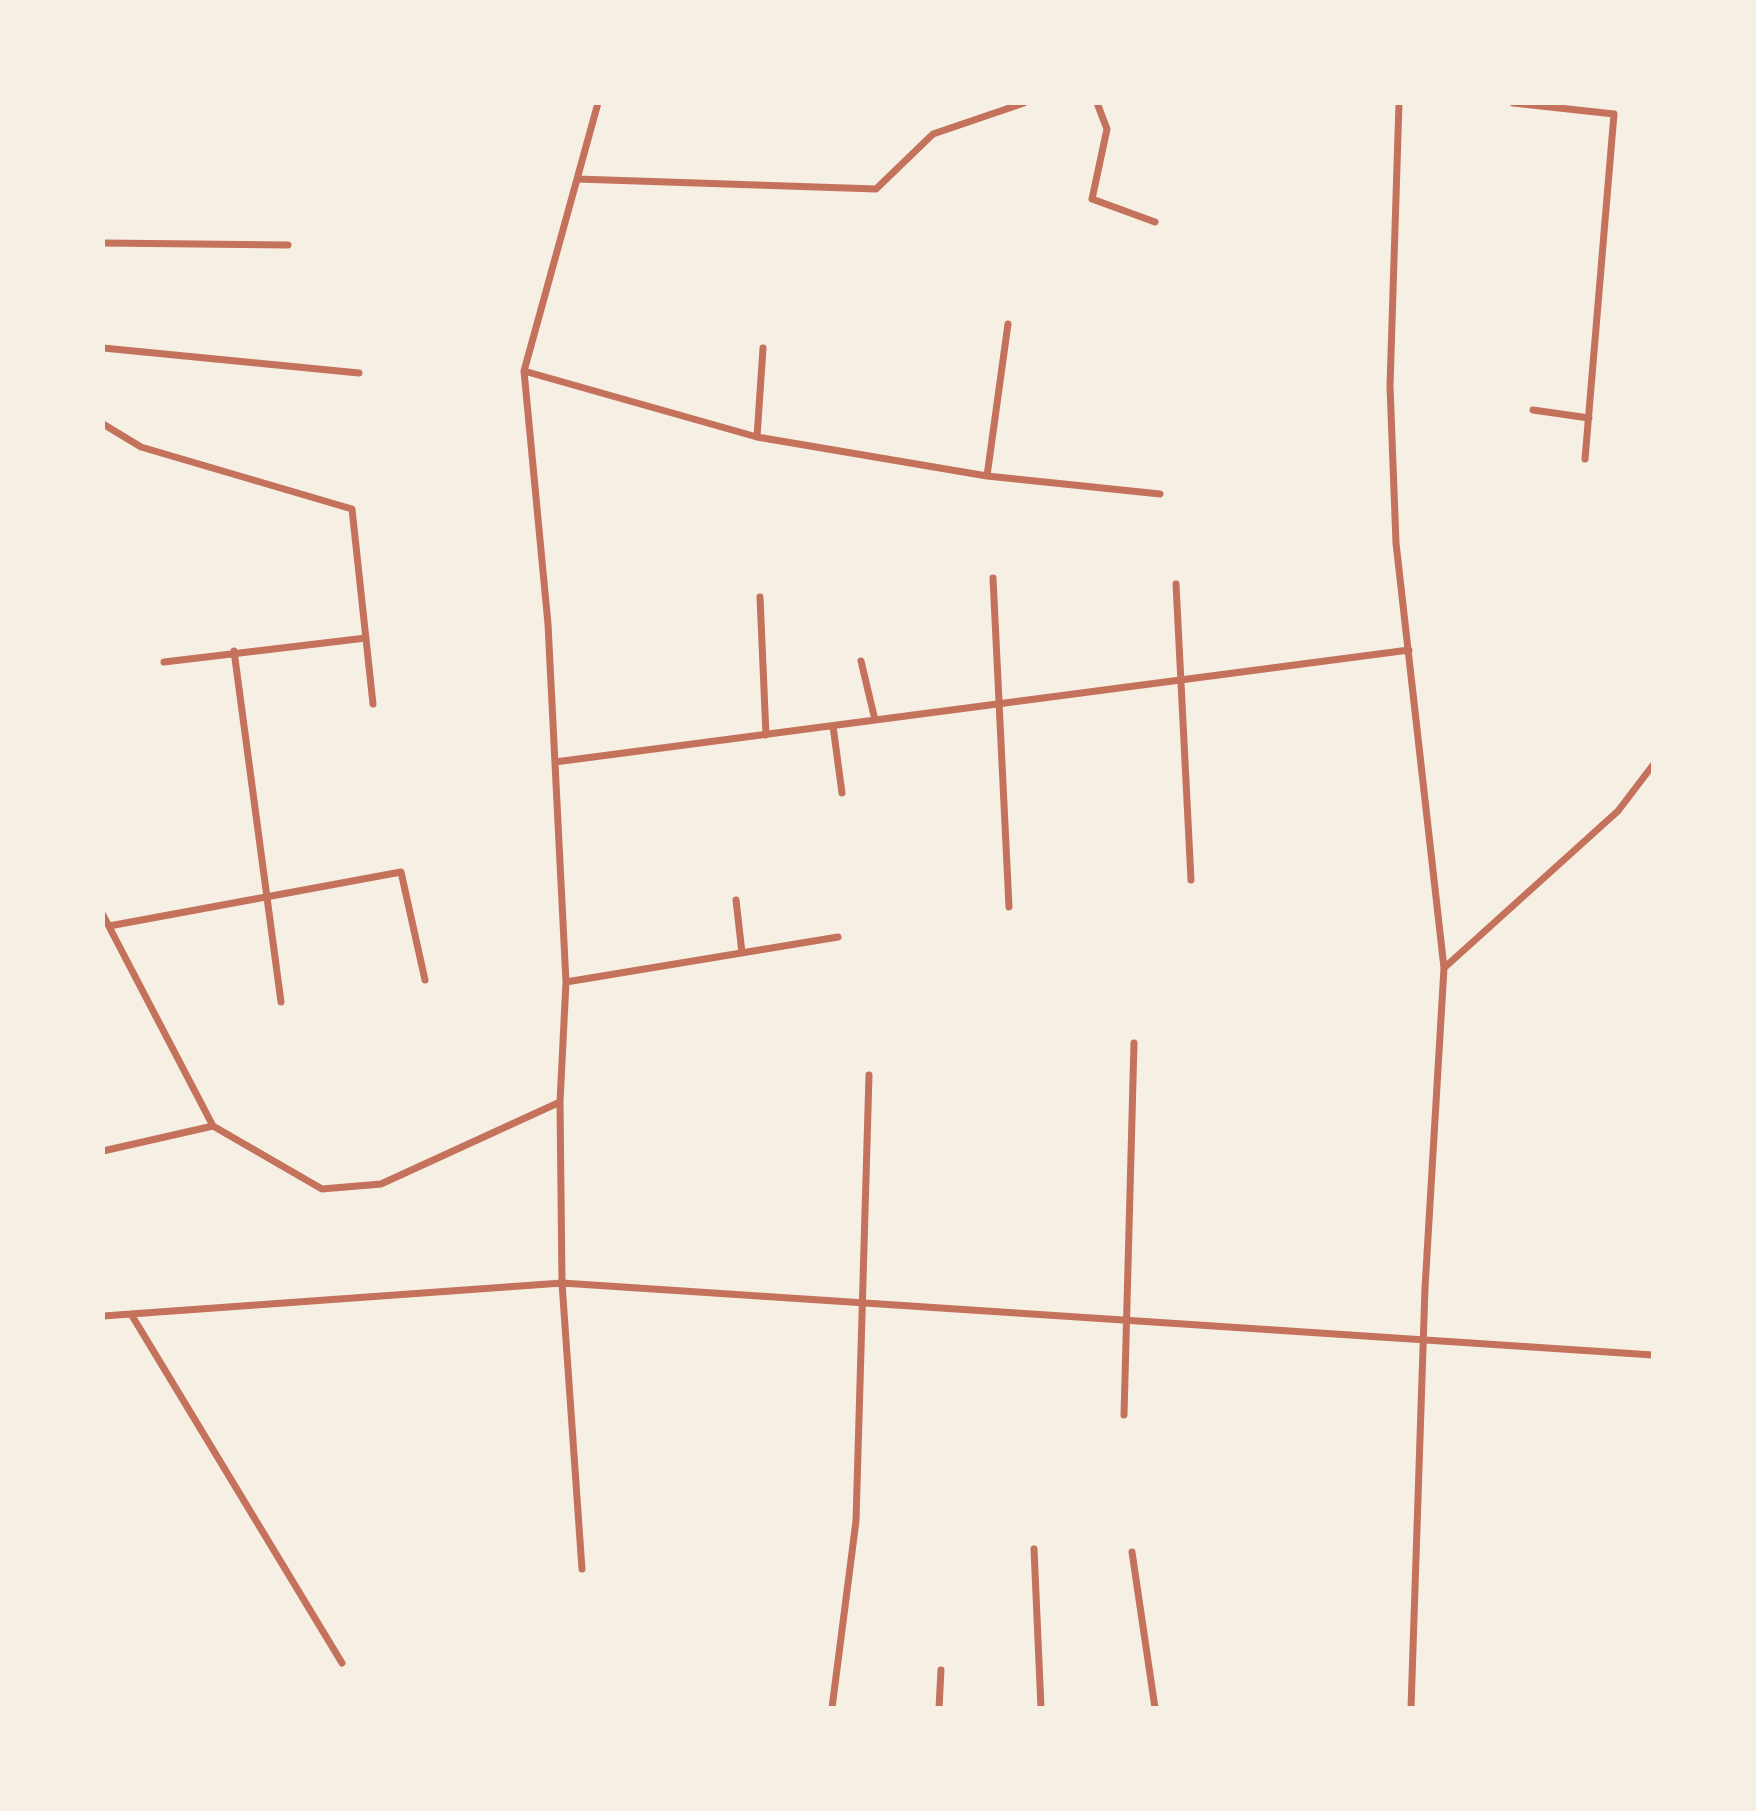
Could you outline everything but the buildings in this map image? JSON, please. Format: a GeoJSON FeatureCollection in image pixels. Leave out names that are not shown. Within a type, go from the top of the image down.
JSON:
{"type":"FeatureCollection","features":[{"type":"Feature","properties":{"kind":"street"},"geometry":{"type":"LineString","coordinates":[[582,1569],[562,1283],[560,1102],[566,982],[547,610],[524,371],[598,103]]}},
{"type":"Feature","properties":{"kind":"street"},"geometry":{"type":"LineString","coordinates":[[577,179],[876,189],[933,134],[1024,103]]}},
{"type":"Feature","properties":{"kind":"street"},"geometry":{"type":"LineString","coordinates":[[1097,103],[1107,129],[1091,199],[1155,222]]}},
{"type":"Feature","properties":{"kind":"street"},"geometry":{"type":"LineString","coordinates":[[1399,103],[1390,387],[1396,543],[1444,968],[1424,1340],[1411,1708]]}},
{"type":"Feature","properties":{"kind":"street"},"geometry":{"type":"LineString","coordinates":[[1513,103],[1614,114],[1585,459]]}},
{"type":"Feature","properties":{"kind":"street"},"geometry":{"type":"LineString","coordinates":[[103,243],[288,245]]}},
{"type":"Feature","properties":{"kind":"street"},"geometry":{"type":"LineString","coordinates":[[987,476],[1008,324]]}},
{"type":"Feature","properties":{"kind":"street"},"geometry":{"type":"LineString","coordinates":[[103,348],[359,373]]}},
{"type":"Feature","properties":{"kind":"street"},"geometry":{"type":"LineString","coordinates":[[757,437],[762,348]]}},
{"type":"Feature","properties":{"kind":"street"},"geometry":{"type":"LineString","coordinates":[[524,371],[757,437],[987,476],[1160,494]]}},
{"type":"Feature","properties":{"kind":"street"},"geometry":{"type":"LineString","coordinates":[[1533,410],[1589,418]]}},
{"type":"Feature","properties":{"kind":"street"},"geometry":{"type":"LineString","coordinates":[[103,424],[141,447],[352,509],[373,705]]}},
{"type":"Feature","properties":{"kind":"street"},"geometry":{"type":"LineString","coordinates":[[993,578],[1009,907]]}},
{"type":"Feature","properties":{"kind":"street"},"geometry":{"type":"LineString","coordinates":[[1176,584],[1191,880]]}},
{"type":"Feature","properties":{"kind":"street"},"geometry":{"type":"LineString","coordinates":[[760,597],[766,735]]}},
{"type":"Feature","properties":{"kind":"street"},"geometry":{"type":"LineString","coordinates":[[164,662],[234,651],[366,638]]}},
{"type":"Feature","properties":{"kind":"street"},"geometry":{"type":"LineString","coordinates":[[555,762],[1409,650]]}},
{"type":"Feature","properties":{"kind":"street"},"geometry":{"type":"LineString","coordinates":[[234,651],[281,1002]]}},
{"type":"Feature","properties":{"kind":"street"},"geometry":{"type":"LineString","coordinates":[[860,661],[875,720]]}},
{"type":"Feature","properties":{"kind":"street"},"geometry":{"type":"LineString","coordinates":[[832,726],[842,793]]}},
{"type":"Feature","properties":{"kind":"street"},"geometry":{"type":"LineString","coordinates":[[1444,968],[1618,811],[1653,765]]}},
{"type":"Feature","properties":{"kind":"street"},"geometry":{"type":"LineString","coordinates":[[108,926],[401,872],[425,980]]}},
{"type":"Feature","properties":{"kind":"street"},"geometry":{"type":"LineString","coordinates":[[736,900],[742,953]]}},
{"type":"Feature","properties":{"kind":"street"},"geometry":{"type":"LineString","coordinates":[[103,915],[213,1126],[322,1189],[382,1184],[560,1102]]}},
{"type":"Feature","properties":{"kind":"street"},"geometry":{"type":"LineString","coordinates":[[566,982],[838,937]]}},
{"type":"Feature","properties":{"kind":"street"},"geometry":{"type":"LineString","coordinates":[[1124,1415],[1135,1043]]}},
{"type":"Feature","properties":{"kind":"street"},"geometry":{"type":"LineString","coordinates":[[832,1708],[856,1521],[869,1075]]}},
{"type":"Feature","properties":{"kind":"street"},"geometry":{"type":"LineString","coordinates":[[103,1151],[213,1126]]}},
{"type":"Feature","properties":{"kind":"street"},"geometry":{"type":"LineString","coordinates":[[103,1316],[562,1283],[1653,1355]]}},
{"type":"Feature","properties":{"kind":"street"},"geometry":{"type":"LineString","coordinates":[[131,1314],[342,1663]]}},
{"type":"Feature","properties":{"kind":"street"},"geometry":{"type":"LineString","coordinates":[[1034,1549],[1041,1708]]}},
{"type":"Feature","properties":{"kind":"street"},"geometry":{"type":"LineString","coordinates":[[1132,1552],[1155,1708]]}},
{"type":"Feature","properties":{"kind":"street"},"geometry":{"type":"LineString","coordinates":[[939,1708],[941,1670]]}}]}
